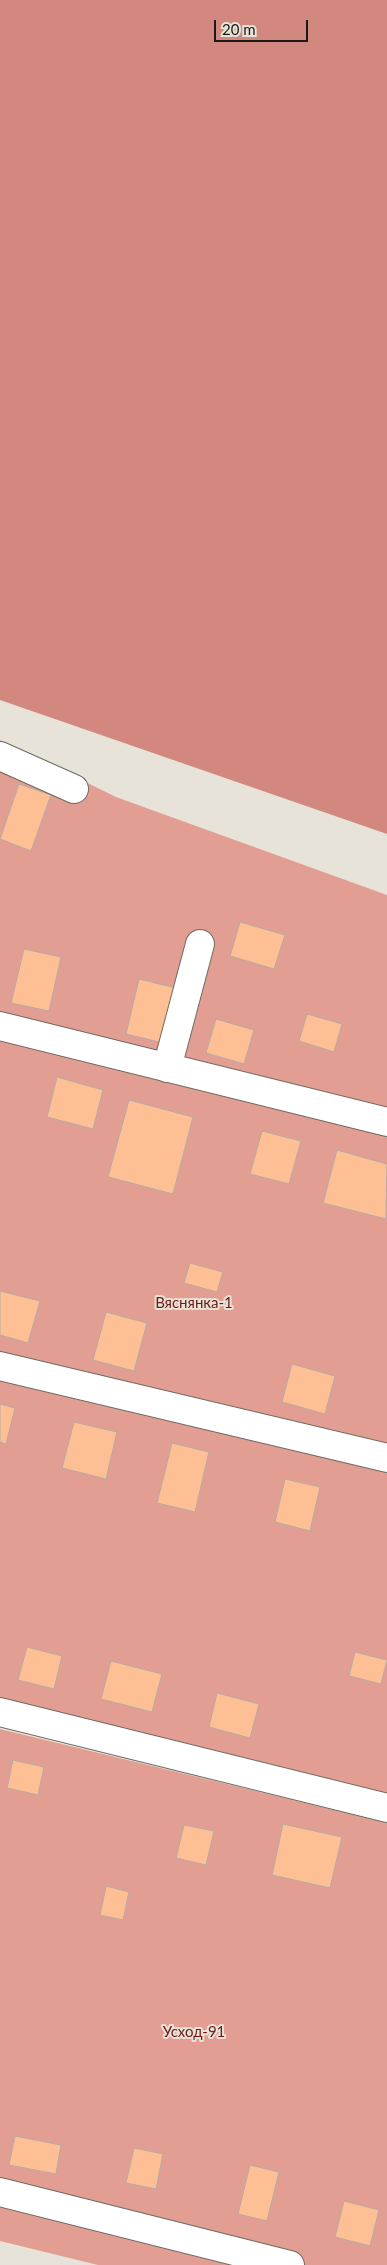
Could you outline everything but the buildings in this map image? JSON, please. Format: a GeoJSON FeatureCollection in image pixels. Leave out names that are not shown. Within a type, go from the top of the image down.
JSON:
{"type":"FeatureCollection","features":[{"type":"Feature","properties":{"kind":"lane"},"geometry":{"type":"LineString","coordinates":[[0,756],[74,789]]}},
{"type":"Feature","properties":{"kind":"lane"},"geometry":{"type":"LineString","coordinates":[[166,1068],[200,944]]}},
{"type":"Feature","properties":{"kind":"lane"},"geometry":{"type":"LineString","coordinates":[[0,1026],[387,1122]]}},
{"type":"Feature","properties":{"kind":"lane"},"geometry":{"type":"LineString","coordinates":[[0,1366],[387,1458]]}},
{"type":"Feature","properties":{"kind":"lane"},"geometry":{"type":"LineString","coordinates":[[0,1712],[387,1808]]}},
{"type":"Feature","properties":{"kind":"lane"},"geometry":{"type":"LineString","coordinates":[[0,2192],[290,2265]]}},
{"type":"Feature","properties":{"kind":"green space","name":"Вяснянка-1"},"geometry":{"type":"Polygon","coordinates":[[[0,740],[116,797],[387,895],[387,1804],[0,1710],[0,740]]]}},
{"type":"Feature","properties":{"kind":"green space","name":"Усход-91"},"geometry":{"type":"Polygon","coordinates":[[[0,1729],[387,1823],[387,2265],[98,2265],[0,2241],[0,1729]]]}},
{"type":"Feature","properties":{"kind":"shaded area"},"geometry":{"type":"Polygon","coordinates":[[[0,0],[387,0],[387,834],[0,700],[0,0]]]}}]}
